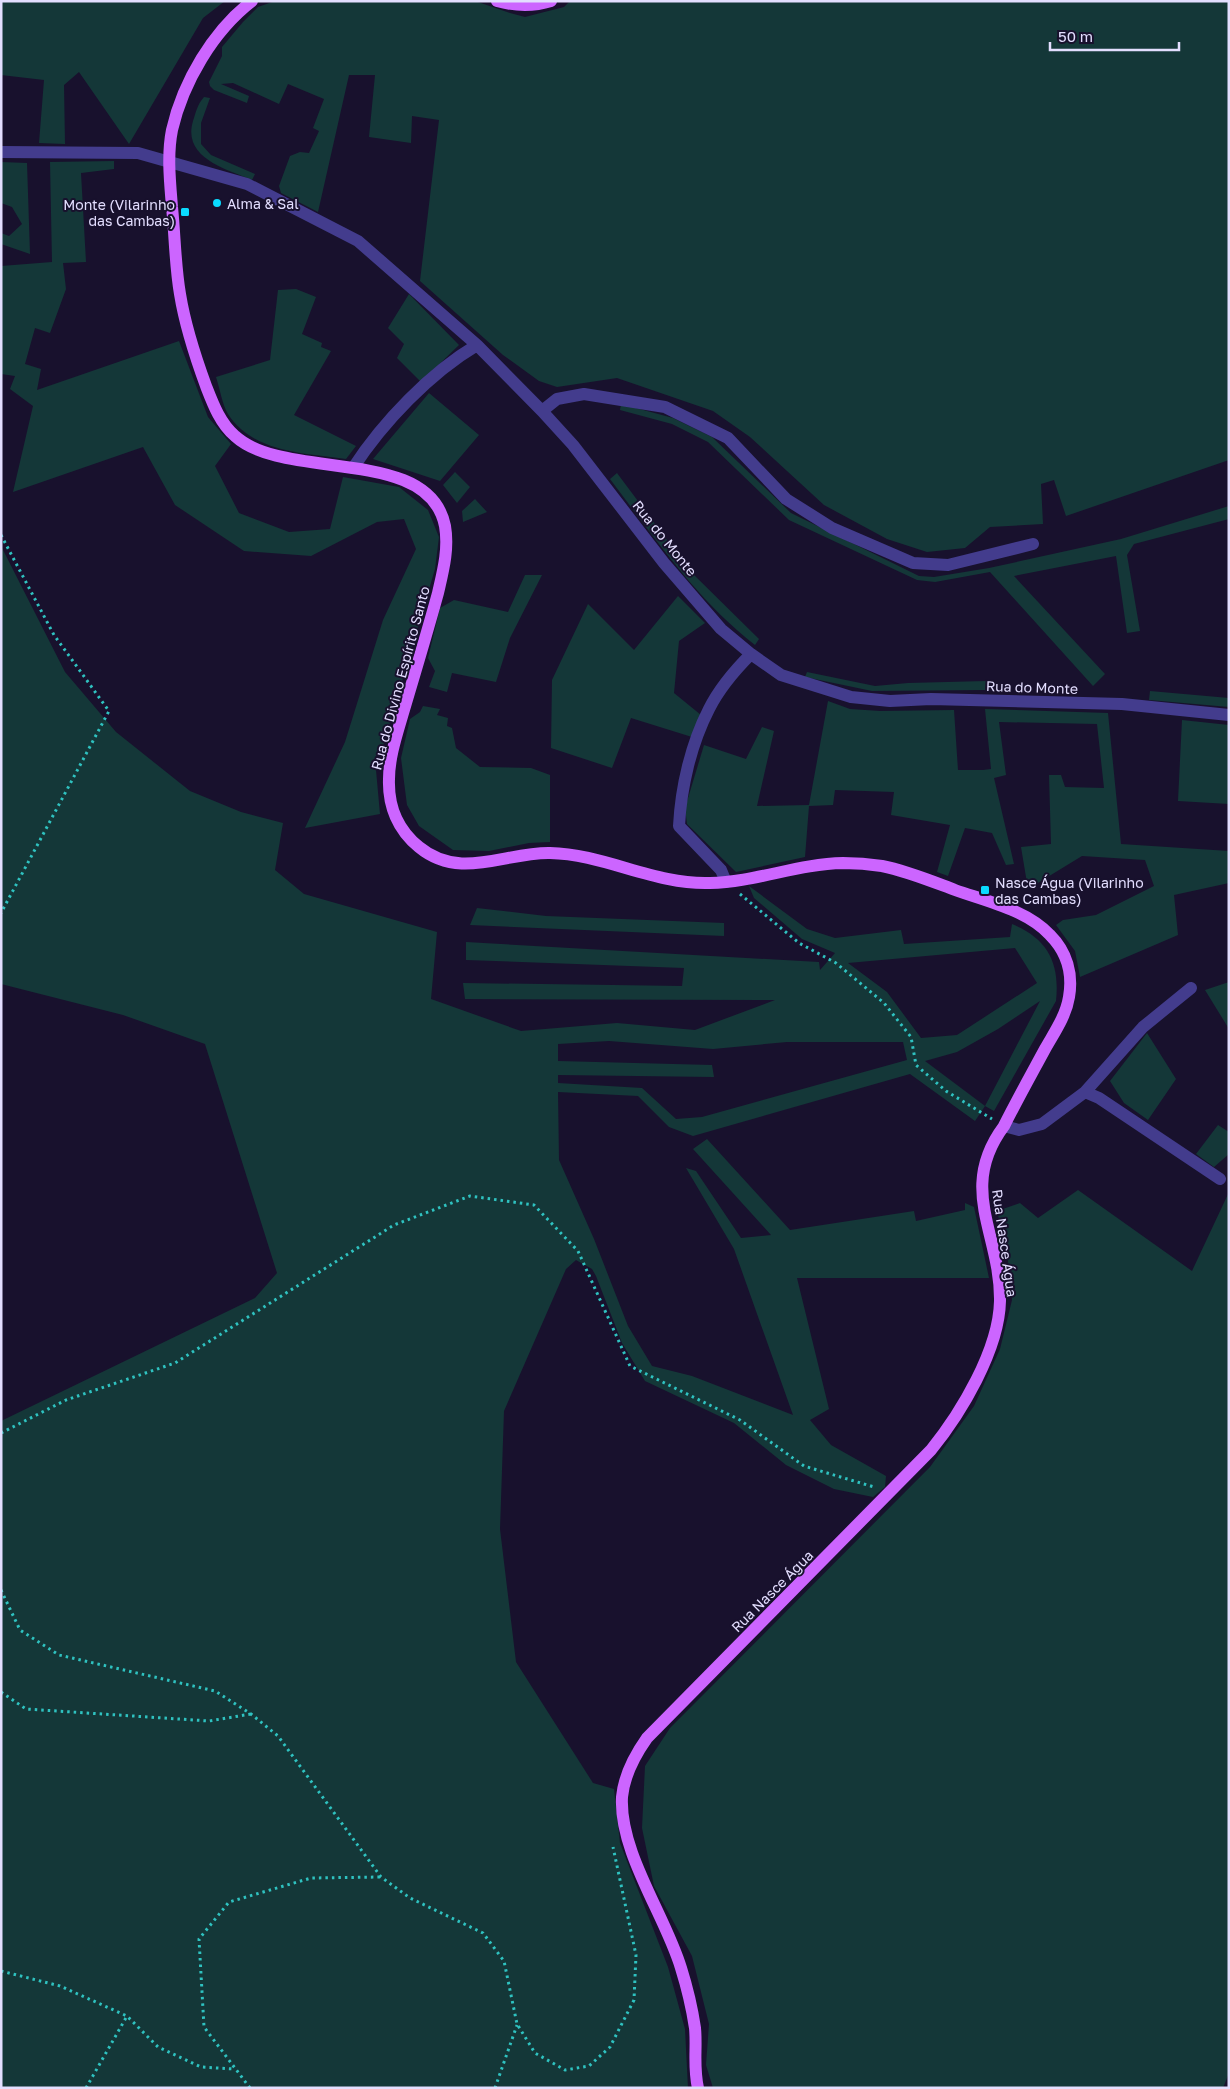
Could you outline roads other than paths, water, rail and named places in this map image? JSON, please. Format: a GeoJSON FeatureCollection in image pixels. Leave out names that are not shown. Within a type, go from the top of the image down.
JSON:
{"type":"FeatureCollection","features":[{"type":"Feature","properties":{"kind":"main road","name":"Rua do Divino Espírito Santo"},"geometry":{"type":"LineString","coordinates":[[252,1],[226,24],[209,48],[191,81],[172,129],[169,162],[180,297],[198,364],[208,392],[226,427],[243,443],[263,453],[380,473],[419,488],[430,496],[438,507],[446,530],[444,565],[390,767],[389,782],[394,815],[408,835],[426,852],[452,862],[484,864],[527,855],[545,853],[565,854],[602,861],[687,883],[726,882],[808,866],[842,863],[871,864],[900,870],[1024,916],[1046,930],[1060,947],[1069,967],[1071,982],[1067,1007],[1004,1126]]}},
{"type":"Feature","properties":{"kind":"main road"},"geometry":{"type":"LineString","coordinates":[[497,1],[528,6],[551,1]]}},
{"type":"Feature","properties":{"kind":"main road","name":"Rua Nasce Água"},"geometry":{"type":"LineString","coordinates":[[698,2088],[694,2071],[695,2028],[681,1967],[652,1900],[628,1834],[622,1796],[628,1775],[636,1755],[646,1738],[887,1496],[931,1450],[951,1423],[976,1379],[994,1336],[998,1320],[999,1287],[985,1215],[982,1181],[989,1148],[1004,1126]]}},
{"type":"Feature","properties":{"kind":"street","name":"Rua do Monte"},"geometry":{"type":"LineString","coordinates":[[1,152],[138,153],[247,184],[358,241],[477,345],[542,411],[573,445],[664,563],[721,629],[751,654],[781,674],[851,697],[890,700],[931,699],[1122,704],[1229,715]]}},
{"type":"Feature","properties":{"kind":"street"},"geometry":{"type":"LineString","coordinates":[[352,468],[406,404],[454,359],[477,345]]}},
{"type":"Feature","properties":{"kind":"street"},"geometry":{"type":"LineString","coordinates":[[542,411],[557,398],[584,394],[665,407],[728,438],[786,499],[832,528],[913,563],[948,565],[1034,544]]}},
{"type":"Feature","properties":{"kind":"street"},"geometry":{"type":"LineString","coordinates":[[726,882],[721,870],[679,826],[680,796],[696,743],[709,709],[735,670],[751,654]]}},
{"type":"Feature","properties":{"kind":"street"},"geometry":{"type":"LineString","coordinates":[[1004,1126],[1019,1130],[1042,1124],[1085,1092],[1143,1027],[1191,988]]}},
{"type":"Feature","properties":{"kind":"street"},"geometry":{"type":"LineString","coordinates":[[1085,1092],[1100,1098],[1220,1179]]}},
{"type":"Feature","properties":{"kind":"place","name":"Alma & Sal"},"geometry":{"type":"Point","coordinates":[217,203]}},
{"type":"Feature","properties":{"kind":"place","name":"Monte (Vilarinho das Cambas)"},"geometry":{"type":"Point","coordinates":[185,212]}},
{"type":"Feature","properties":{"kind":"place","name":"Nasce Água (Vilarinho das Cambas)"},"geometry":{"type":"Point","coordinates":[985,890]}}]}
